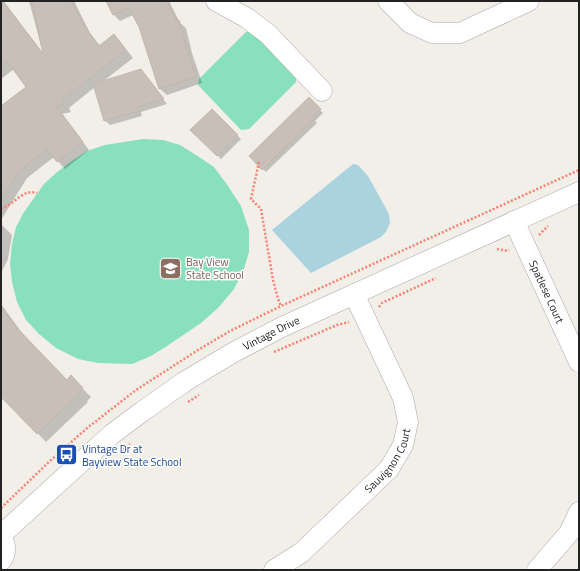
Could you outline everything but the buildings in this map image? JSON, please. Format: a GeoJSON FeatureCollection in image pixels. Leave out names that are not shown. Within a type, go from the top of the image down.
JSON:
{"type":"FeatureCollection","features":[{"type":"Feature","properties":{"kind":"street"},"geometry":{"type":"LineString","coordinates":[[216,1],[246,18],[268,34],[322,91]]}},
{"type":"Feature","properties":{"kind":"street"},"geometry":{"type":"LineString","coordinates":[[388,1],[410,23],[432,32],[446,33],[460,33],[529,1]]}},
{"type":"Feature","properties":{"kind":"street","name":"Vintage Drive"},"geometry":{"type":"LineString","coordinates":[[1,535],[112,434],[184,382],[234,352],[354,294],[579,192]]}},
{"type":"Feature","properties":{"kind":"street","name":"Spatlese Court"},"geometry":{"type":"LineString","coordinates":[[514,221],[579,362]]}},
{"type":"Feature","properties":{"kind":"street","name":"Sauvignon Court"},"geometry":{"type":"LineString","coordinates":[[274,570],[300,553],[389,469],[403,445],[408,422],[403,398],[354,294]]}},
{"type":"Feature","properties":{"kind":"street"},"geometry":{"type":"LineString","coordinates":[[537,570],[569,533],[579,512]]}},
{"type":"Feature","properties":{"kind":"street"},"geometry":{"type":"LineString","coordinates":[[1,535],[6,552],[1,561]]}},
{"type":"Feature","properties":{"kind":"path"},"geometry":{"type":"LineString","coordinates":[[259,162],[251,199],[261,209],[273,280],[281,306]]}},
{"type":"Feature","properties":{"kind":"path"},"geometry":{"type":"LineString","coordinates":[[1,209],[25,193],[32,191],[37,193]]}},
{"type":"Feature","properties":{"kind":"path"},"geometry":{"type":"LineString","coordinates":[[490,252],[497,249],[508,251],[539,235],[550,225]]}},
{"type":"Feature","properties":{"kind":"path"},"geometry":{"type":"LineString","coordinates":[[267,355],[364,315],[376,309],[382,303],[439,276]]}},
{"type":"Feature","properties":{"kind":"path"},"geometry":{"type":"LineString","coordinates":[[187,403],[205,391]]}},
{"type":"Feature","properties":{"kind":"path"},"geometry":{"type":"LineString","coordinates":[[118,453],[135,440]]}},
{"type":"Feature","properties":{"kind":"green space"},"geometry":{"type":"Polygon","coordinates":[[[246,32],[254,32],[296,74],[296,82],[249,129],[241,130],[198,85],[199,79],[246,32]]]}},
{"type":"Feature","properties":{"kind":"green space"},"geometry":{"type":"Polygon","coordinates":[[[143,139],[163,140],[180,145],[214,167],[241,206],[249,230],[249,252],[243,272],[234,289],[219,307],[201,323],[167,346],[151,356],[132,364],[98,363],[78,359],[56,348],[39,334],[26,320],[17,302],[12,282],[10,264],[12,244],[16,227],[24,212],[44,184],[69,163],[87,151],[105,145],[143,139]]]}},
{"type":"Feature","properties":{"kind":"water"},"geometry":{"type":"Polygon","coordinates":[[[353,164],[358,165],[368,176],[389,214],[390,223],[386,232],[381,237],[311,273],[272,230],[353,164]]]}},
{"type":"Feature","properties":{"kind":"place","name":"Bay View State School"},"geometry":{"type":"Point","coordinates":[171,268]}},
{"type":"Feature","properties":{"kind":"place","name":"Vintage Dr at Bayview State School"},"geometry":{"type":"Point","coordinates":[66,455]}}]}
